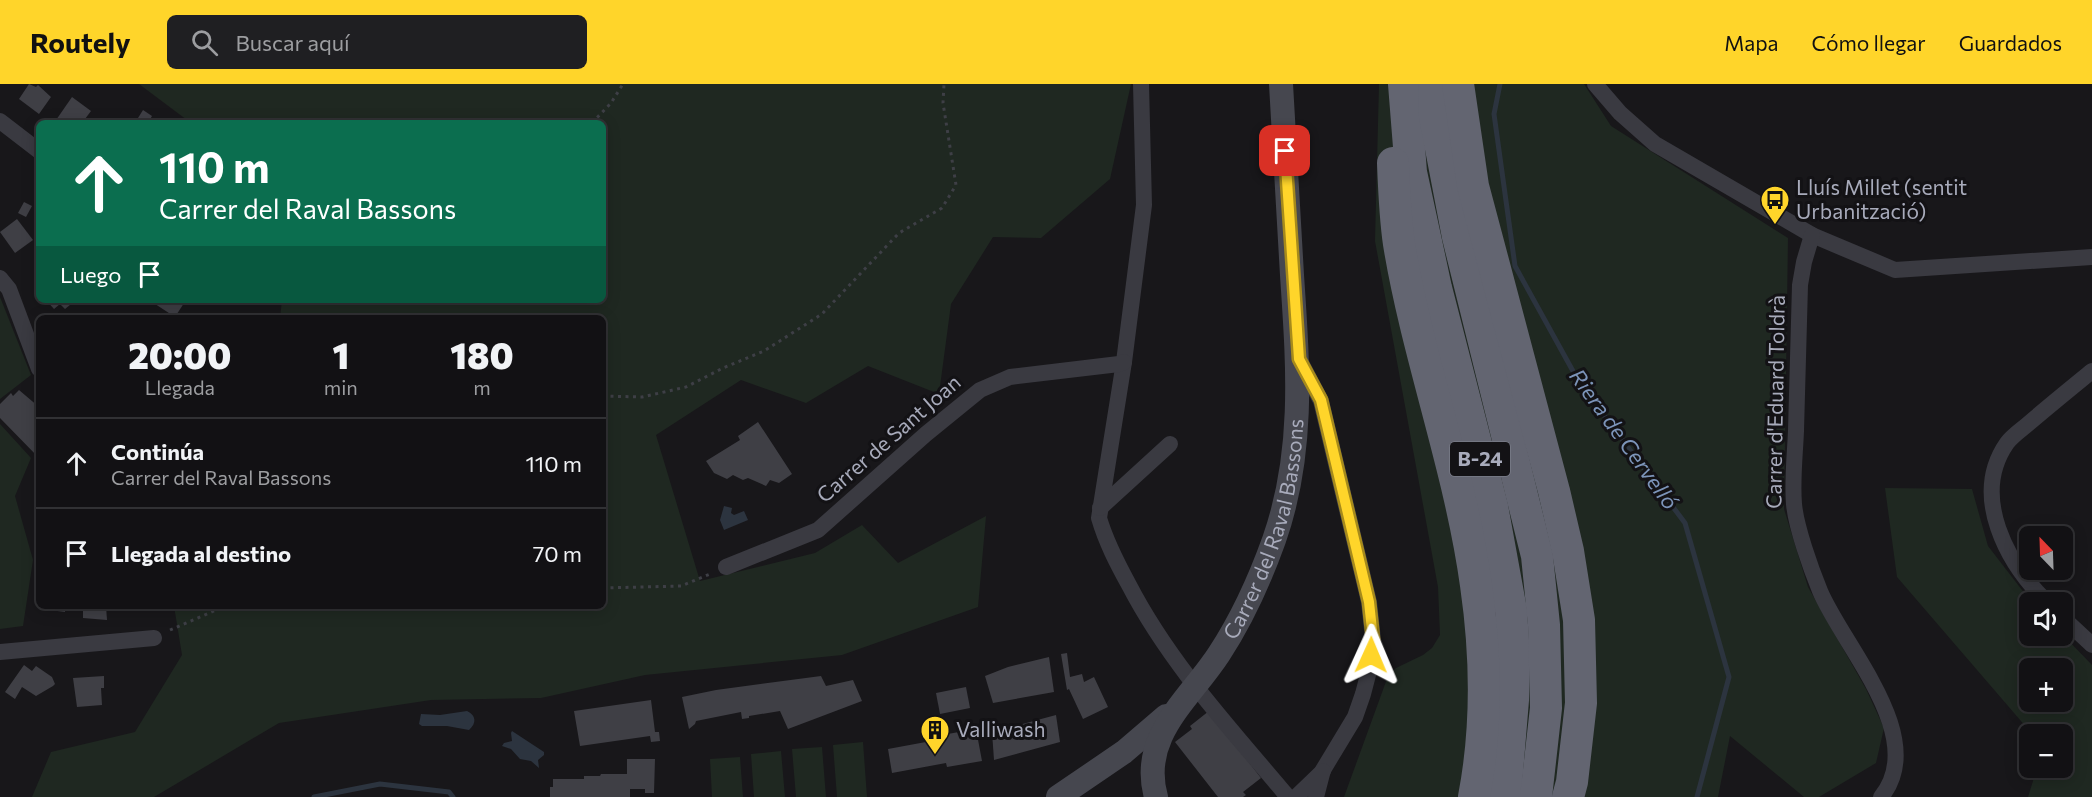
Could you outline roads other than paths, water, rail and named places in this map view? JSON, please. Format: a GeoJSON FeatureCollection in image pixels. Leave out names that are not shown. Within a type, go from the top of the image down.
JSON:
{"type":"FeatureCollection","features":[{"type":"Feature","properties":{"kind":"highway"},"geometry":{"type":"LineString","coordinates":[[1398,84],[1392,144],[1399,242],[1409,296],[1466,529],[1476,584],[1482,641],[1482,709],[1479,771],[1474,797]]}},
{"type":"Feature","properties":{"kind":"highway","name":"B-24"},"geometry":{"type":"LineString","coordinates":[[1404,84],[1411,172],[1436,288],[1492,506],[1511,610],[1515,656],[1505,797]]}},
{"type":"Feature","properties":{"kind":"highway","name":"B-24"},"geometry":{"type":"LineString","coordinates":[[1434,84],[1435,117],[1458,237],[1537,556],[1544,625],[1546,708],[1536,797]]}},
{"type":"Feature","properties":{"kind":"highway"},"geometry":{"type":"LineString","coordinates":[[1458,84],[1473,186],[1554,491],[1568,551],[1579,620],[1581,703],[1568,797]]}},
{"type":"Feature","properties":{"kind":"street"},"geometry":{"type":"LineString","coordinates":[[1142,84],[1144,205],[1124,362],[1099,518],[1106,542],[1147,620],[1195,686],[1288,797]]}},
{"type":"Feature","properties":{"kind":"street","name":"Carrer del Raval Bassons"},"geometry":{"type":"LineString","coordinates":[[1180,705],[1219,654],[1244,610],[1275,538],[1287,494],[1295,451],[1299,359],[1281,84]]}},
{"type":"Feature","properties":{"kind":"street"},"geometry":{"type":"LineString","coordinates":[[1595,84],[1620,113],[1655,144],[1812,235],[1895,270],[2092,257]]}},
{"type":"Feature","properties":{"kind":"street"},"geometry":{"type":"LineString","coordinates":[[0,121],[36,149]]}},
{"type":"Feature","properties":{"kind":"street","name":"Carrer d'Eduard Toldrà"},"geometry":{"type":"LineString","coordinates":[[1812,235],[1800,285],[1794,505],[1806,553],[1820,590],[1872,682],[1894,733],[1895,771],[1889,788],[1881,797]]}},
{"type":"Feature","properties":{"kind":"street"},"geometry":{"type":"LineString","coordinates":[[0,278],[9,289],[36,361]]}},
{"type":"Feature","properties":{"kind":"street"},"geometry":{"type":"LineString","coordinates":[[1296,797],[1323,770],[1354,717],[1369,671],[1373,639],[1369,602],[1321,400],[1299,359]]}},
{"type":"Feature","properties":{"kind":"street","name":"Carrer de Sant Joan"},"geometry":{"type":"LineString","coordinates":[[726,567],[818,530],[926,434],[980,390],[1010,377],[1124,362]]}},
{"type":"Feature","properties":{"kind":"street"},"geometry":{"type":"LineString","coordinates":[[2039,592],[2017,566],[2000,536],[1992,507],[1992,476],[2007,442],[2092,371]]}},
{"type":"Feature","properties":{"kind":"street"},"geometry":{"type":"LineString","coordinates":[[1100,507],[1170,444]]}},
{"type":"Feature","properties":{"kind":"street"},"geometry":{"type":"LineString","coordinates":[[2073,627],[2092,645]]}},
{"type":"Feature","properties":{"kind":"street"},"geometry":{"type":"LineString","coordinates":[[0,652],[154,638]]}},
{"type":"Feature","properties":{"kind":"street"},"geometry":{"type":"LineString","coordinates":[[1058,797],[1124,752],[1180,705]]}},
{"type":"Feature","properties":{"kind":"street"},"geometry":{"type":"LineString","coordinates":[[1156,797],[1152,768],[1156,745],[1180,705]]}},
{"type":"Feature","properties":{"kind":"street"},"geometry":{"type":"LineString","coordinates":[[1316,797],[1323,770]]}},
{"type":"Feature","properties":{"kind":"water"},"geometry":{"type":"Polygon","coordinates":[[[724,506],[732,508],[731,513],[734,515],[744,511],[748,520],[724,530],[720,520],[724,506]]]}},
{"type":"Feature","properties":{"kind":"water"},"geometry":{"type":"Polygon","coordinates":[[[467,711],[474,719],[469,730],[419,724],[421,714],[440,715],[467,711]]]}},
{"type":"Feature","properties":{"kind":"water"},"geometry":{"type":"Polygon","coordinates":[[[512,731],[544,752],[538,760],[539,768],[531,761],[520,759],[511,749],[502,746],[512,741],[512,731]]]}},
{"type":"Feature","properties":{"kind":"waterway","name":"Riera de Cervelló"},"geometry":{"type":"LineString","coordinates":[[1500,84],[1494,114],[1515,266],[1579,382],[1685,523],[1729,677],[1697,797]]}},
{"type":"Feature","properties":{"kind":"waterway","name":"Riera de Cervelló"},"geometry":{"type":"LineString","coordinates":[[314,797],[380,784],[449,792],[453,797]]}},
{"type":"Feature","properties":{"kind":"place","name":"Lluís Millet (sentit Urbanització)"},"geometry":{"type":"Point","coordinates":[1775,226]}},
{"type":"Feature","properties":{"kind":"place","name":"Valliwash"},"geometry":{"type":"Point","coordinates":[935,756]}}]}
